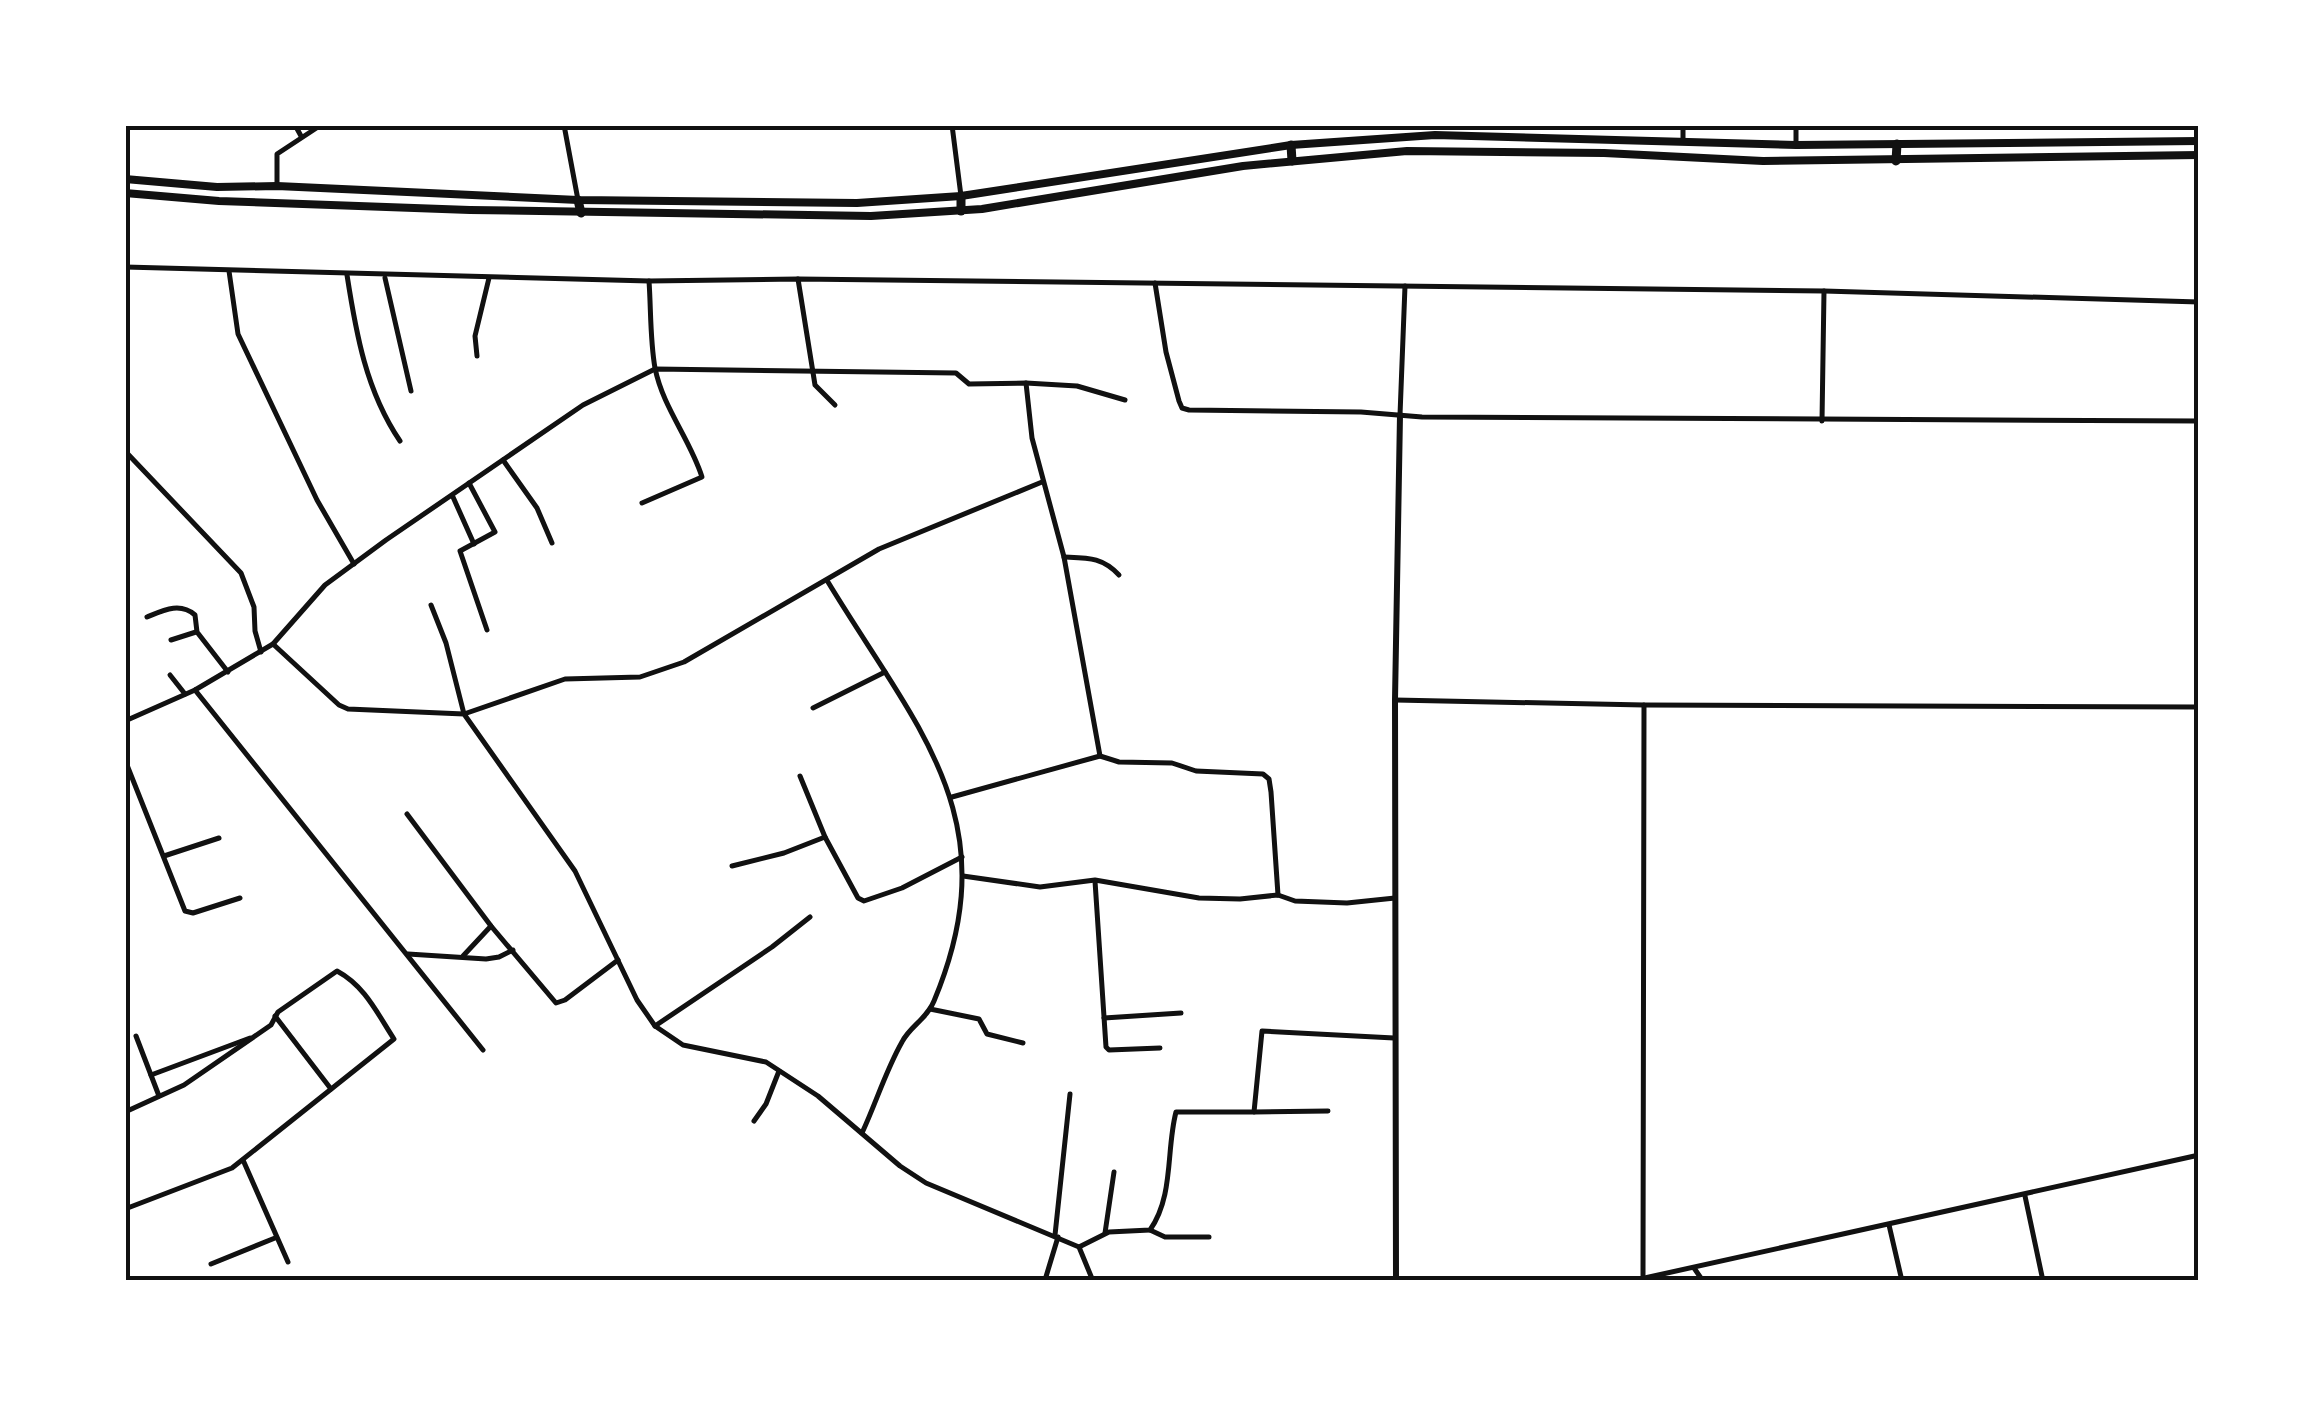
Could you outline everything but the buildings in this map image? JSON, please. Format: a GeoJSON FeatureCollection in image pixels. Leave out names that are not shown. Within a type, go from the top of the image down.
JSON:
{"type":"FeatureCollection","features":[{"type":"Feature","properties":{"kind":"main road"},"geometry":{"type":"LineString","coordinates":[[125,178],[218,187],[277,186],[578,200],[856,204],[961,196],[1291,145],[1435,135],[1796,145],[2199,141]]}},
{"type":"Feature","properties":{"kind":"main road"},"geometry":{"type":"LineString","coordinates":[[1896,161],[1898,144]]}},
{"type":"Feature","properties":{"kind":"main road"},"geometry":{"type":"LineString","coordinates":[[1291,145],[1292,161]]}},
{"type":"Feature","properties":{"kind":"main road"},"geometry":{"type":"LineString","coordinates":[[125,193],[218,202],[581,213],[871,216],[961,210],[1292,161],[1445,150],[1764,161],[2199,155]]}},
{"type":"Feature","properties":{"kind":"main road"},"geometry":{"type":"LineString","coordinates":[[961,196],[961,210]]}},
{"type":"Feature","properties":{"kind":"main road"},"geometry":{"type":"LineString","coordinates":[[578,200],[581,213]]}},
{"type":"Feature","properties":{"kind":"street"},"geometry":{"type":"LineString","coordinates":[[295,125],[302,136]]}},
{"type":"Feature","properties":{"kind":"street"},"geometry":{"type":"LineString","coordinates":[[277,186],[277,154],[322,125]]}},
{"type":"Feature","properties":{"kind":"street"},"geometry":{"type":"LineString","coordinates":[[564,125],[578,200]]}},
{"type":"Feature","properties":{"kind":"street"},"geometry":{"type":"LineString","coordinates":[[952,125],[961,196]]}},
{"type":"Feature","properties":{"kind":"street"},"geometry":{"type":"LineString","coordinates":[[1683,125],[1683,141]]}},
{"type":"Feature","properties":{"kind":"street"},"geometry":{"type":"LineString","coordinates":[[1796,125],[1796,145]]}},
{"type":"Feature","properties":{"kind":"street"},"geometry":{"type":"LineString","coordinates":[[125,268],[649,281],[798,279],[1824,290],[2199,302]]}},
{"type":"Feature","properties":{"kind":"street"},"geometry":{"type":"LineString","coordinates":[[230,271],[238,334],[317,500],[354,564]]}},
{"type":"Feature","properties":{"kind":"street"},"geometry":{"type":"LineString","coordinates":[[348,275],[365,368],[400,442]]}},
{"type":"Feature","properties":{"kind":"street"},"geometry":{"type":"LineString","coordinates":[[384,276],[411,392]]}},
{"type":"Feature","properties":{"kind":"street"},"geometry":{"type":"LineString","coordinates":[[477,356],[475,336],[488,278]]}},
{"type":"Feature","properties":{"kind":"street"},"geometry":{"type":"LineString","coordinates":[[798,279],[812,370],[819,391],[835,405]]}},
{"type":"Feature","properties":{"kind":"street"},"geometry":{"type":"LineString","coordinates":[[642,502],[702,477],[694,451],[670,412],[655,369],[649,281]]}},
{"type":"Feature","properties":{"kind":"street"},"geometry":{"type":"LineString","coordinates":[[1155,283],[1166,352],[1182,408],[1822,421],[2199,421]]}},
{"type":"Feature","properties":{"kind":"street"},"geometry":{"type":"LineString","coordinates":[[1396,1281],[1395,700],[1406,286]]}},
{"type":"Feature","properties":{"kind":"street"},"geometry":{"type":"LineString","coordinates":[[1822,421],[1824,290]]}},
{"type":"Feature","properties":{"kind":"street"},"geometry":{"type":"LineString","coordinates":[[125,721],[195,690],[261,652],[273,644],[325,586],[354,564],[583,405],[655,369],[956,373],[969,384],[1077,386],[1125,400]]}},
{"type":"Feature","properties":{"kind":"street"},"geometry":{"type":"LineString","coordinates":[[1026,383],[1032,438],[1064,557],[1100,756]]}},
{"type":"Feature","properties":{"kind":"street"},"geometry":{"type":"LineString","coordinates":[[125,451],[240,573],[254,607],[261,652]]}},
{"type":"Feature","properties":{"kind":"street"},"geometry":{"type":"LineString","coordinates":[[503,459],[537,508],[552,543]]}},
{"type":"Feature","properties":{"kind":"street"},"geometry":{"type":"LineString","coordinates":[[273,644],[348,709],[464,714],[566,679],[640,677],[684,662],[880,549],[1042,482]]}},
{"type":"Feature","properties":{"kind":"street"},"geometry":{"type":"LineString","coordinates":[[470,483],[495,532],[460,551],[487,630]]}},
{"type":"Feature","properties":{"kind":"street"},"geometry":{"type":"LineString","coordinates":[[452,495],[474,544]]}},
{"type":"Feature","properties":{"kind":"street"},"geometry":{"type":"LineString","coordinates":[[1064,557],[1096,558],[1108,563],[1118,575]]}},
{"type":"Feature","properties":{"kind":"street"},"geometry":{"type":"LineString","coordinates":[[828,582],[929,741],[952,797],[962,857],[956,938],[930,1009],[904,1036],[862,1132]]}},
{"type":"Feature","properties":{"kind":"street"},"geometry":{"type":"LineString","coordinates":[[431,605],[446,643],[464,714],[575,871],[654,1026],[684,1045],[766,1062],[926,1183],[1079,1247],[1093,1281]]}},
{"type":"Feature","properties":{"kind":"street"},"geometry":{"type":"LineString","coordinates":[[147,616],[180,606],[188,609],[195,615],[197,632],[228,672]]}},
{"type":"Feature","properties":{"kind":"street"},"geometry":{"type":"LineString","coordinates":[[171,640],[197,632]]}},
{"type":"Feature","properties":{"kind":"street"},"geometry":{"type":"LineString","coordinates":[[814,708],[885,672]]}},
{"type":"Feature","properties":{"kind":"street"},"geometry":{"type":"LineString","coordinates":[[170,676],[185,694]]}},
{"type":"Feature","properties":{"kind":"street"},"geometry":{"type":"LineString","coordinates":[[195,690],[483,1050]]}},
{"type":"Feature","properties":{"kind":"street"},"geometry":{"type":"LineString","coordinates":[[1395,700],[2199,707]]}},
{"type":"Feature","properties":{"kind":"street"},"geometry":{"type":"LineString","coordinates":[[1644,704],[1644,1279]]}},
{"type":"Feature","properties":{"kind":"street"},"geometry":{"type":"LineString","coordinates":[[952,797],[1100,756],[1119,762],[1172,763],[1196,770],[1263,774],[1271,792],[1278,895]]}},
{"type":"Feature","properties":{"kind":"street"},"geometry":{"type":"LineString","coordinates":[[125,760],[187,912],[240,898]]}},
{"type":"Feature","properties":{"kind":"street"},"geometry":{"type":"LineString","coordinates":[[800,776],[825,837],[858,898],[864,901],[902,888],[962,857]]}},
{"type":"Feature","properties":{"kind":"street"},"geometry":{"type":"LineString","coordinates":[[407,814],[491,926],[556,1003],[618,960]]}},
{"type":"Feature","properties":{"kind":"street"},"geometry":{"type":"LineString","coordinates":[[732,866],[784,853],[825,837]]}},
{"type":"Feature","properties":{"kind":"street"},"geometry":{"type":"LineString","coordinates":[[164,856],[218,838]]}},
{"type":"Feature","properties":{"kind":"street"},"geometry":{"type":"LineString","coordinates":[[963,876],[1040,887],[1094,880],[1199,898],[1278,895],[1346,903],[1395,898]]}},
{"type":"Feature","properties":{"kind":"street"},"geometry":{"type":"LineString","coordinates":[[1094,880],[1106,1046],[1109,1050],[1160,1048]]}},
{"type":"Feature","properties":{"kind":"street"},"geometry":{"type":"LineString","coordinates":[[654,1026],[810,917]]}},
{"type":"Feature","properties":{"kind":"street"},"geometry":{"type":"LineString","coordinates":[[463,956],[491,926]]}},
{"type":"Feature","properties":{"kind":"street"},"geometry":{"type":"LineString","coordinates":[[406,954],[486,959],[513,950]]}},
{"type":"Feature","properties":{"kind":"street"},"geometry":{"type":"LineString","coordinates":[[125,1112],[184,1085],[271,1025],[275,1016],[337,971],[354,980],[394,1039],[232,1168],[125,1209]]}},
{"type":"Feature","properties":{"kind":"street"},"geometry":{"type":"LineString","coordinates":[[930,1009],[979,1020],[987,1034],[1022,1043]]}},
{"type":"Feature","properties":{"kind":"street"},"geometry":{"type":"LineString","coordinates":[[1104,1018],[1181,1013]]}},
{"type":"Feature","properties":{"kind":"street"},"geometry":{"type":"LineString","coordinates":[[275,1016],[330,1090]]}},
{"type":"Feature","properties":{"kind":"street"},"geometry":{"type":"LineString","coordinates":[[1254,1112],[1262,1031],[1394,1038]]}},
{"type":"Feature","properties":{"kind":"street"},"geometry":{"type":"LineString","coordinates":[[151,1075],[257,1035]]}},
{"type":"Feature","properties":{"kind":"street"},"geometry":{"type":"LineString","coordinates":[[136,1036],[159,1096]]}},
{"type":"Feature","properties":{"kind":"street"},"geometry":{"type":"LineString","coordinates":[[754,1122],[766,1104],[779,1070]]}},
{"type":"Feature","properties":{"kind":"street"},"geometry":{"type":"LineString","coordinates":[[1046,1280],[1057,1236],[1070,1094]]}},
{"type":"Feature","properties":{"kind":"street"},"geometry":{"type":"LineString","coordinates":[[1150,1230],[1159,1218],[1176,1112],[1328,1111]]}},
{"type":"Feature","properties":{"kind":"street"},"geometry":{"type":"LineString","coordinates":[[1631,1281],[2199,1155]]}},
{"type":"Feature","properties":{"kind":"street"},"geometry":{"type":"LineString","coordinates":[[243,1160],[288,1262]]}},
{"type":"Feature","properties":{"kind":"street"},"geometry":{"type":"LineString","coordinates":[[1104,1234],[1114,1172]]}},
{"type":"Feature","properties":{"kind":"street"},"geometry":{"type":"LineString","coordinates":[[2025,1195],[2043,1281]]}},
{"type":"Feature","properties":{"kind":"street"},"geometry":{"type":"LineString","coordinates":[[1889,1225],[1902,1281]]}},
{"type":"Feature","properties":{"kind":"street"},"geometry":{"type":"LineString","coordinates":[[1079,1247],[1104,1234],[1150,1230],[1165,1237],[1209,1236]]}},
{"type":"Feature","properties":{"kind":"street"},"geometry":{"type":"LineString","coordinates":[[210,1264],[275,1238]]}},
{"type":"Feature","properties":{"kind":"street"},"geometry":{"type":"LineString","coordinates":[[1694,1268],[1703,1281]]}}]}
